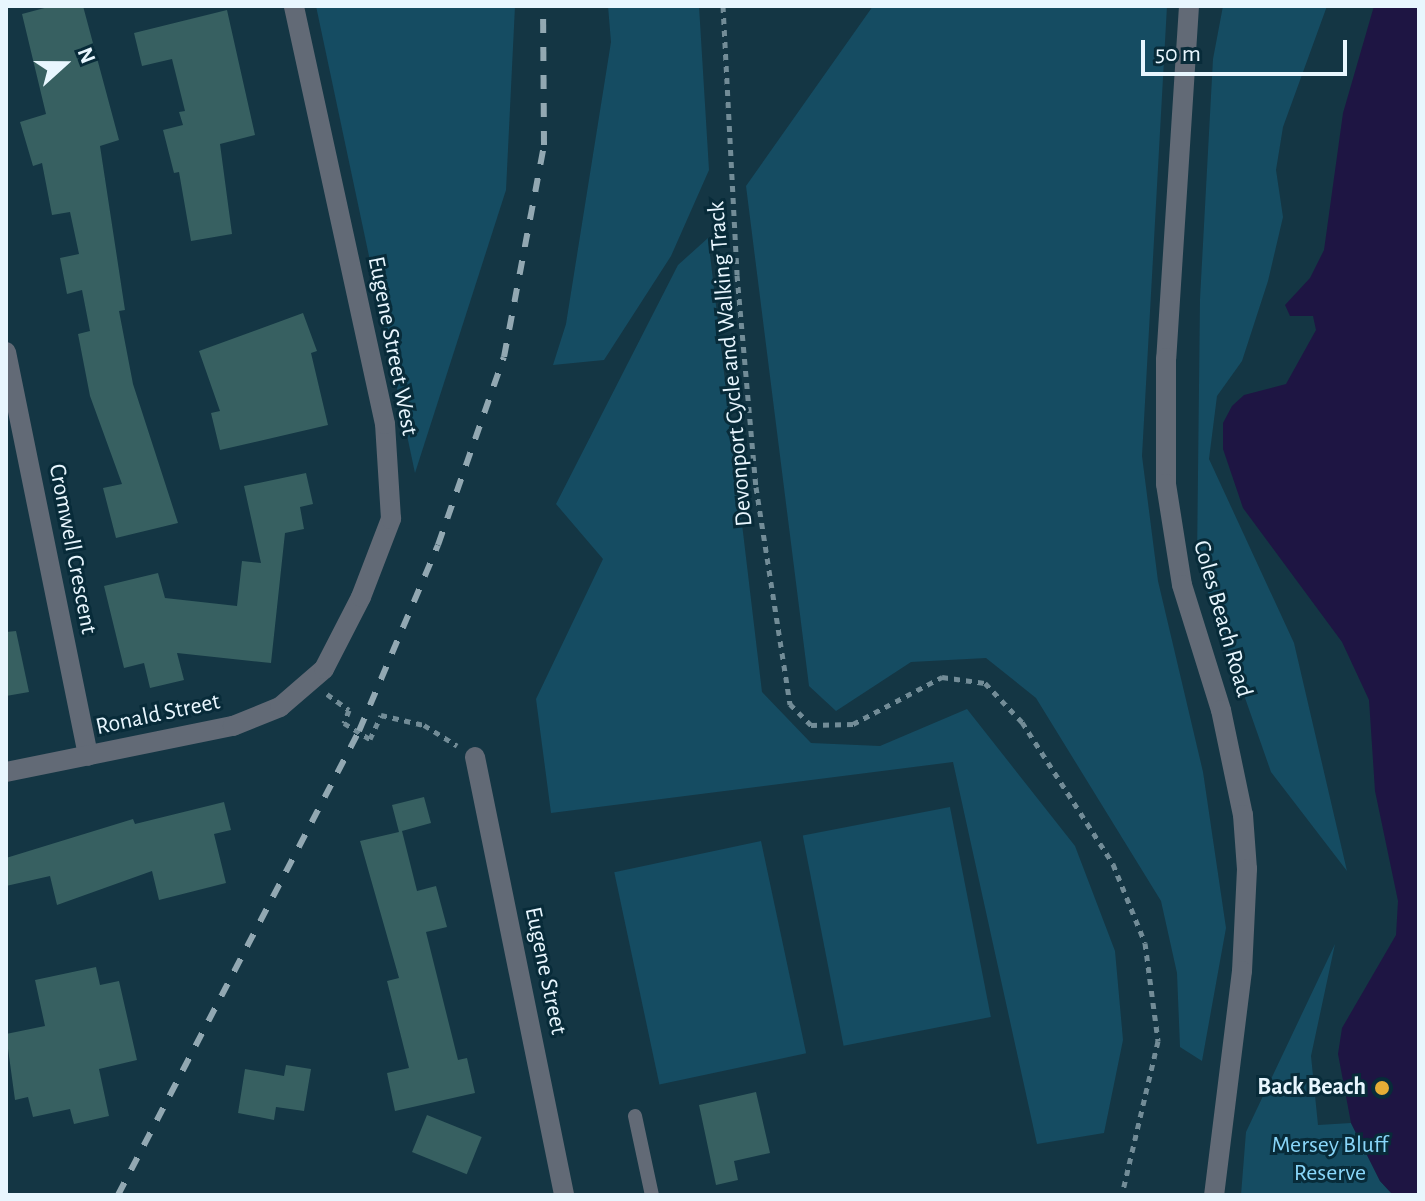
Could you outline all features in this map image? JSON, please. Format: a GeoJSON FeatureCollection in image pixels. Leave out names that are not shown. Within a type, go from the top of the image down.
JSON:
{"type":"FeatureCollection","features":[{"type":"Feature","properties":{"kind":"street","name":"Eugene Street West"},"geometry":{"type":"LineString","coordinates":[[294,6],[385,424],[391,519],[361,597],[324,669],[311,682]]}},
{"type":"Feature","properties":{"kind":"street","name":"Coles Beach Road"},"geometry":{"type":"LineString","coordinates":[[1189,6],[1171,248],[1166,484],[1182,585],[1221,710],[1243,815],[1247,869],[1242,971],[1214,1195]]}},
{"type":"Feature","properties":{"kind":"street","name":"Cromwell Crescent"},"geometry":{"type":"LineString","coordinates":[[6,352],[88,756]]}},
{"type":"Feature","properties":{"kind":"street","name":"Ronald Street"},"geometry":{"type":"LineString","coordinates":[[6,772],[233,726],[280,707],[311,682]]}},
{"type":"Feature","properties":{"kind":"street","name":"Eugene Street"},"geometry":{"type":"LineString","coordinates":[[475,757],[564,1195]]}},
{"type":"Feature","properties":{"kind":"lane"},"geometry":{"type":"LineString","coordinates":[[635,1116],[652,1195]]}},
{"type":"Feature","properties":{"kind":"path","name":"Devonport Cycle and Walking Track"},"geometry":{"type":"LineString","coordinates":[[723,6],[737,275],[756,487],[790,704],[811,725],[853,724],[942,677],[985,683],[1022,722],[1113,864],[1145,943],[1158,1041],[1122,1195]]}},
{"type":"Feature","properties":{"kind":"path"},"geometry":{"type":"LineString","coordinates":[[311,682],[349,710],[344,723],[370,739],[381,715],[424,725],[475,757]]}},
{"type":"Feature","properties":{"kind":"green space"},"geometry":{"type":"Polygon","coordinates":[[[316,6],[515,6],[506,190],[415,473],[316,6]]]}},
{"type":"Feature","properties":{"kind":"green space"},"geometry":{"type":"Polygon","coordinates":[[[608,6],[699,6],[709,170],[671,256],[604,360],[553,365],[566,324],[611,42],[608,6]]]}},
{"type":"Feature","properties":{"kind":"green space"},"geometry":{"type":"Polygon","coordinates":[[[873,6],[1167,6],[1142,456],[1158,581],[1203,772],[1226,928],[1202,1061],[1180,1047],[1177,973],[1161,901],[1036,698],[986,658],[911,662],[836,711],[809,686],[746,186],[873,6]]]}},
{"type":"Feature","properties":{"kind":"green space"},"geometry":{"type":"Polygon","coordinates":[[[1223,6],[1327,6],[1283,127],[1276,170],[1283,217],[1268,281],[1242,361],[1217,396],[1209,459],[1294,643],[1347,871],[1271,772],[1197,561],[1200,299],[1213,59],[1223,6]]]}},
{"type":"Feature","properties":{"kind":"green space"},"geometry":{"type":"Polygon","coordinates":[[[708,238],[762,692],[811,743],[880,746],[967,709],[1075,846],[1115,951],[1123,1040],[1104,1133],[1037,1144],[953,762],[551,813],[536,699],[603,559],[556,504],[678,265],[708,238]]]}},
{"type":"Feature","properties":{"kind":"green space"},"geometry":{"type":"Polygon","coordinates":[[[950,807],[991,1017],[844,1046],[803,836],[950,807]]]}},
{"type":"Feature","properties":{"kind":"green space"},"geometry":{"type":"Polygon","coordinates":[[[761,841],[806,1053],[659,1084],[614,872],[761,841]]]}},
{"type":"Feature","properties":{"kind":"green space","name":"Mersey Bluff Reserve"},"geometry":{"type":"Polygon","coordinates":[[[1335,944],[1311,1056],[1318,1125],[1351,1123],[1380,1181],[1393,1195],[1241,1195],[1246,1132],[1335,944]]]}},
{"type":"Feature","properties":{"kind":"shaded area"},"geometry":{"type":"Polygon","coordinates":[[[1374,6],[1419,6],[1419,1195],[1393,1195],[1380,1181],[1351,1123],[1338,1054],[1342,1028],[1396,935],[1398,901],[1375,791],[1369,700],[1342,642],[1243,508],[1223,449],[1223,423],[1232,406],[1244,395],[1286,384],[1316,330],[1313,316],[1290,316],[1285,305],[1310,278],[1324,250],[1343,113],[1374,6]]]}},
{"type":"Feature","properties":{"kind":"building"},"geometry":{"type":"Polygon","coordinates":[[[52,6],[83,6],[119,140],[100,146],[125,310],[119,311],[133,384],[178,523],[116,538],[103,488],[122,484],[90,396],[78,334],[90,331],[82,290],[67,294],[60,258],[79,254],[70,212],[52,215],[42,163],[33,166],[20,122],[46,114],[22,14],[52,6]]]}},
{"type":"Feature","properties":{"kind":"building"},"geometry":{"type":"Polygon","coordinates":[[[227,10],[255,135],[220,144],[232,234],[191,241],[179,172],[174,173],[163,130],[183,125],[179,112],[185,111],[172,59],[142,66],[134,33],[227,10]]]}},
{"type":"Feature","properties":{"kind":"building"},"geometry":{"type":"Polygon","coordinates":[[[303,313],[317,351],[311,353],[328,425],[220,450],[211,413],[220,411],[199,351],[303,313]]]}},
{"type":"Feature","properties":{"kind":"building"},"geometry":{"type":"Polygon","coordinates":[[[306,473],[313,504],[300,507],[304,529],[285,533],[271,663],[177,653],[184,680],[150,688],[144,663],[124,668],[104,586],[158,573],[165,598],[237,606],[242,561],[261,563],[244,486],[306,473]]]}},
{"type":"Feature","properties":{"kind":"building"},"geometry":{"type":"Polygon","coordinates":[[[16,631],[29,692],[6,696],[6,632],[16,631]]]}},
{"type":"Feature","properties":{"kind":"building"},"geometry":{"type":"Polygon","coordinates":[[[424,797],[431,823],[402,831],[417,891],[436,886],[447,927],[426,932],[458,1060],[467,1058],[475,1093],[395,1111],[387,1073],[409,1068],[387,981],[399,978],[360,841],[399,832],[392,805],[424,797]]]}},
{"type":"Feature","properties":{"kind":"building"},"geometry":{"type":"Polygon","coordinates":[[[224,802],[231,830],[214,834],[226,883],[159,900],[152,871],[57,905],[50,876],[6,886],[6,858],[133,819],[135,824],[224,802]]]}},
{"type":"Feature","properties":{"kind":"building"},"geometry":{"type":"Polygon","coordinates":[[[96,967],[100,985],[119,981],[137,1060],[99,1069],[109,1116],[74,1124],[70,1109],[33,1117],[28,1097],[15,1100],[6,1034],[45,1026],[35,980],[96,967]]]}},
{"type":"Feature","properties":{"kind":"building"},"geometry":{"type":"Polygon","coordinates":[[[286,1065],[311,1069],[304,1111],[276,1107],[274,1120],[238,1113],[245,1069],[284,1076],[286,1065]]]}},
{"type":"Feature","properties":{"kind":"building"},"geometry":{"type":"Polygon","coordinates":[[[756,1092],[770,1153],[734,1161],[738,1180],[716,1185],[699,1105],[756,1092]]]}},
{"type":"Feature","properties":{"kind":"building"},"geometry":{"type":"Polygon","coordinates":[[[427,1115],[482,1137],[467,1174],[412,1152],[427,1115]]]}},
{"type":"Feature","properties":{"kind":"railway"},"geometry":{"type":"LineString","coordinates":[[118,1195],[359,731],[438,545],[504,357],[544,145],[543,6]]}},
{"type":"Feature","properties":{"kind":"place","name":"Back Beach"},"geometry":{"type":"Point","coordinates":[1382,1088]}}]}
